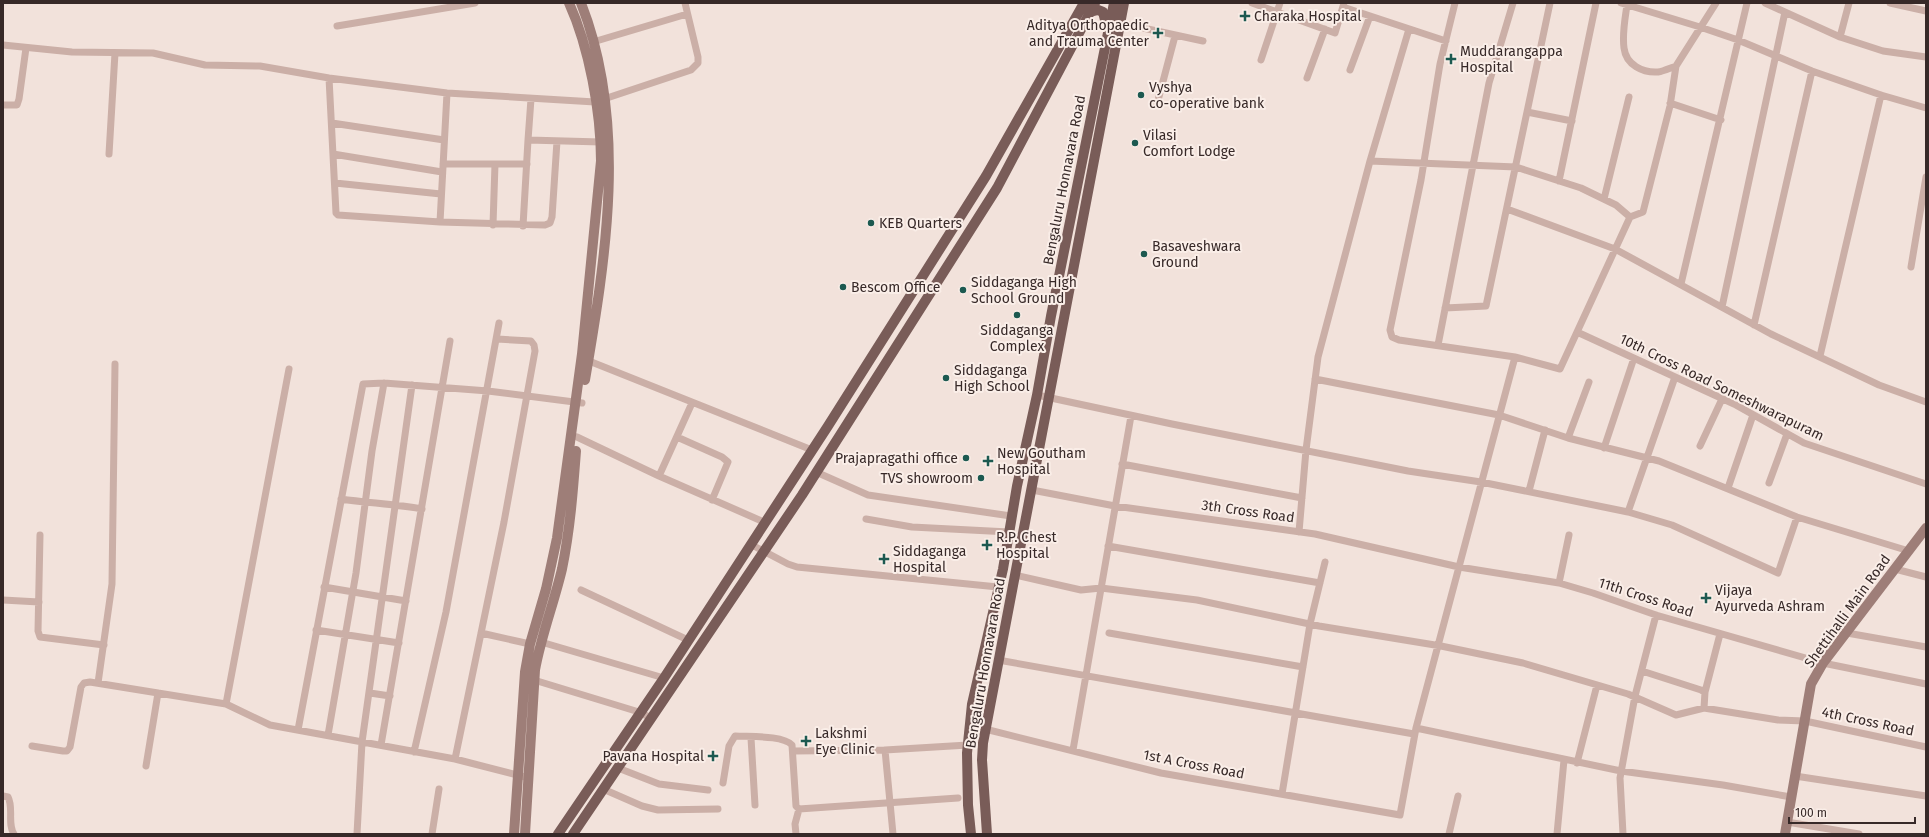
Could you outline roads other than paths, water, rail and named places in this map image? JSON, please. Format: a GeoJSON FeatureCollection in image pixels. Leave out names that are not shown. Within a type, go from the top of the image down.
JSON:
{"type":"FeatureCollection","features":[{"type":"Feature","properties":{"kind":"main road"},"geometry":{"type":"LineString","coordinates":[[514,834],[525,672],[530,644],[546,589],[557,538],[579,402],[588,361],[599,288],[608,196],[609,147],[600,101],[593,42],[582,3]]}},
{"type":"Feature","properties":{"kind":"main road"},"geometry":{"type":"LineString","coordinates":[[558,834],[639,712],[664,678],[812,450],[986,176],[1084,3]]}},
{"type":"Feature","properties":{"kind":"main road","name":"Bengaluru Honnavara Road"},"geometry":{"type":"LineString","coordinates":[[971,834],[968,805],[968,745],[972,704],[998,587],[1037,395],[1051,316],[1114,3]]}},
{"type":"Feature","properties":{"kind":"main road","name":"Bengaluru Honnavara Road"},"geometry":{"type":"LineString","coordinates":[[987,834],[982,760],[985,729],[1050,398],[1124,3]]}},
{"type":"Feature","properties":{"kind":"main road"},"geometry":{"type":"LineString","coordinates":[[526,834],[534,680],[540,642],[557,588],[566,547],[573,494],[586,316],[601,161],[600,101],[584,45],[570,5]]}},
{"type":"Feature","properties":{"kind":"main road"},"geometry":{"type":"LineString","coordinates":[[576,833],[603,789],[816,472],[997,188],[1093,7],[1103,12],[1108,32]]}},
{"type":"Feature","properties":{"kind":"main road","name":"Shettihalli Main Road"},"geometry":{"type":"LineString","coordinates":[[1785,834],[1811,684],[1823,663],[1926,528]]}},
{"type":"Feature","properties":{"kind":"street"},"geometry":{"type":"LineString","coordinates":[[337,26],[475,3]]}},
{"type":"Feature","properties":{"kind":"street"},"geometry":{"type":"LineString","coordinates":[[570,5],[582,3]]}},
{"type":"Feature","properties":{"kind":"street"},"geometry":{"type":"LineString","coordinates":[[3,45],[26,48],[115,53],[153,53],[205,65],[260,66],[330,78],[446,93],[531,99],[600,101],[691,70],[698,63],[698,57],[685,3]]}},
{"type":"Feature","properties":{"kind":"street"},"geometry":{"type":"LineString","coordinates":[[1252,3],[1335,33],[1343,5],[1370,16],[1446,41]]}},
{"type":"Feature","properties":{"kind":"street"},"geometry":{"type":"LineString","coordinates":[[1261,60],[1280,3]]}},
{"type":"Feature","properties":{"kind":"street"},"geometry":{"type":"LineString","coordinates":[[1455,3],[1440,64],[1424,163],[1390,330],[1392,337],[1399,340],[1515,357],[1560,369],[1630,217],[1643,212],[1670,103],[1676,66],[1716,3]]}},
{"type":"Feature","properties":{"kind":"street"},"geometry":{"type":"LineString","coordinates":[[1438,345],[1489,83],[1513,3]]}},
{"type":"Feature","properties":{"kind":"street"},"geometry":{"type":"LineString","coordinates":[[1445,308],[1486,306],[1550,3]]}},
{"type":"Feature","properties":{"kind":"street"},"geometry":{"type":"LineString","coordinates":[[1559,181],[1596,3]]}},
{"type":"Feature","properties":{"kind":"street"},"geometry":{"type":"LineString","coordinates":[[1681,284],[1747,3]]}},
{"type":"Feature","properties":{"kind":"street"},"geometry":{"type":"LineString","coordinates":[[1765,3],[1840,37],[1882,51],[1926,57]]}},
{"type":"Feature","properties":{"kind":"street"},"geometry":{"type":"LineString","coordinates":[[1840,37],[1849,3]]}},
{"type":"Feature","properties":{"kind":"street"},"geometry":{"type":"LineString","coordinates":[[1890,3],[1926,11]]}},
{"type":"Feature","properties":{"kind":"street"},"geometry":{"type":"LineString","coordinates":[[1676,66],[1660,72],[1647,72],[1636,67],[1629,60],[1624,49],[1624,4],[1738,40],[1812,71],[1881,95],[1925,108],[1926,100]]}},
{"type":"Feature","properties":{"kind":"street"},"geometry":{"type":"LineString","coordinates":[[1722,307],[1785,12]]}},
{"type":"Feature","properties":{"kind":"street"},"geometry":{"type":"LineString","coordinates":[[593,42],[687,14]]}},
{"type":"Feature","properties":{"kind":"street"},"geometry":{"type":"LineString","coordinates":[[1350,70],[1370,16]]}},
{"type":"Feature","properties":{"kind":"street"},"geometry":{"type":"LineString","coordinates":[[1120,23],[1203,41]]}},
{"type":"Feature","properties":{"kind":"street"},"geometry":{"type":"LineString","coordinates":[[1307,78],[1325,29]]}},
{"type":"Feature","properties":{"kind":"street"},"geometry":{"type":"LineString","coordinates":[[1299,532],[1306,450],[1315,379],[1323,336],[1370,161],[1409,29]]}},
{"type":"Feature","properties":{"kind":"street"},"geometry":{"type":"LineString","coordinates":[[1157,104],[1175,36]]}},
{"type":"Feature","properties":{"kind":"street"},"geometry":{"type":"LineString","coordinates":[[3,105],[17,105],[26,48]]}},
{"type":"Feature","properties":{"kind":"street"},"geometry":{"type":"LineString","coordinates":[[109,154],[115,53]]}},
{"type":"Feature","properties":{"kind":"street"},"geometry":{"type":"LineString","coordinates":[[1754,325],[1812,71]]}},
{"type":"Feature","properties":{"kind":"street"},"geometry":{"type":"LineString","coordinates":[[330,78],[336,213],[338,215],[493,225],[545,225],[550,222],[552,217],[556,141]]}},
{"type":"Feature","properties":{"kind":"street"},"geometry":{"type":"LineString","coordinates":[[440,222],[446,93]]}},
{"type":"Feature","properties":{"kind":"street"},"geometry":{"type":"LineString","coordinates":[[1820,356],[1881,95]]}},
{"type":"Feature","properties":{"kind":"street"},"geometry":{"type":"LineString","coordinates":[[1604,199],[1629,97]]}},
{"type":"Feature","properties":{"kind":"street"},"geometry":{"type":"LineString","coordinates":[[523,226],[531,99]]}},
{"type":"Feature","properties":{"kind":"street"},"geometry":{"type":"LineString","coordinates":[[1670,103],[1720,120]]}},
{"type":"Feature","properties":{"kind":"street"},"geometry":{"type":"LineString","coordinates":[[1527,112],[1572,121]]}},
{"type":"Feature","properties":{"kind":"street"},"geometry":{"type":"LineString","coordinates":[[332,123],[444,140]]}},
{"type":"Feature","properties":{"kind":"street"},"geometry":{"type":"LineString","coordinates":[[528,140],[601,142]]}},
{"type":"Feature","properties":{"kind":"street"},"geometry":{"type":"LineString","coordinates":[[333,154],[443,168],[495,164],[526,164]]}},
{"type":"Feature","properties":{"kind":"street"},"geometry":{"type":"LineString","coordinates":[[1370,161],[1516,167],[1581,188],[1616,205],[1630,217]]}},
{"type":"Feature","properties":{"kind":"street"},"geometry":{"type":"LineString","coordinates":[[493,225],[495,164]]}},
{"type":"Feature","properties":{"kind":"street"},"geometry":{"type":"LineString","coordinates":[[1911,267],[1926,177]]}},
{"type":"Feature","properties":{"kind":"street"},"geometry":{"type":"LineString","coordinates":[[335,183],[441,194]]}},
{"type":"Feature","properties":{"kind":"street"},"geometry":{"type":"LineString","coordinates":[[1507,209],[1616,249],[1754,325],[1879,385],[1926,402]]}},
{"type":"Feature","properties":{"kind":"street"},"geometry":{"type":"LineString","coordinates":[[414,752],[446,612],[488,391],[499,323]]}},
{"type":"Feature","properties":{"kind":"street","name":"10th Cross Road Someshwarapuram"},"geometry":{"type":"LineString","coordinates":[[1577,332],[1722,399],[1804,443],[1926,484]]}},
{"type":"Feature","properties":{"kind":"street"},"geometry":{"type":"LineString","coordinates":[[455,759],[528,396],[534,345],[531,341],[497,339]]}},
{"type":"Feature","properties":{"kind":"street"},"geometry":{"type":"LineString","coordinates":[[381,745],[450,341]]}},
{"type":"Feature","properties":{"kind":"street"},"geometry":{"type":"LineString","coordinates":[[1415,731],[1515,357]]}},
{"type":"Feature","properties":{"kind":"street"},"geometry":{"type":"LineString","coordinates":[[1604,448],[1634,358]]}},
{"type":"Feature","properties":{"kind":"street"},"geometry":{"type":"LineString","coordinates":[[588,361],[812,450]]}},
{"type":"Feature","properties":{"kind":"street"},"geometry":{"type":"LineString","coordinates":[[98,683],[113,576],[115,364]]}},
{"type":"Feature","properties":{"kind":"street"},"geometry":{"type":"LineString","coordinates":[[226,704],[289,369]]}},
{"type":"Feature","properties":{"kind":"street"},"geometry":{"type":"LineString","coordinates":[[1628,512],[1675,377]]}},
{"type":"Feature","properties":{"kind":"street"},"geometry":{"type":"LineString","coordinates":[[1315,379],[1499,415],[1568,438],[1667,464],[1796,517],[1909,551]]}},
{"type":"Feature","properties":{"kind":"street"},"geometry":{"type":"LineString","coordinates":[[1568,438],[1589,382]]}},
{"type":"Feature","properties":{"kind":"street"},"geometry":{"type":"LineString","coordinates":[[298,730],[363,384],[384,383],[488,391],[579,402]]}},
{"type":"Feature","properties":{"kind":"street"},"geometry":{"type":"LineString","coordinates":[[328,735],[353,592],[384,383]]}},
{"type":"Feature","properties":{"kind":"street"},"geometry":{"type":"LineString","coordinates":[[357,834],[362,742],[412,385]]}},
{"type":"Feature","properties":{"kind":"street"},"geometry":{"type":"LineString","coordinates":[[1037,395],[1131,416],[1408,471],[1481,482],[1628,512],[1672,525],[1778,573],[1796,517]]}},
{"type":"Feature","properties":{"kind":"street"},"geometry":{"type":"LineString","coordinates":[[1700,446],[1722,399]]}},
{"type":"Feature","properties":{"kind":"street"},"geometry":{"type":"LineString","coordinates":[[659,476],[692,403]]}},
{"type":"Feature","properties":{"kind":"street"},"geometry":{"type":"LineString","coordinates":[[1728,488],[1753,415]]}},
{"type":"Feature","properties":{"kind":"street"},"geometry":{"type":"LineString","coordinates":[[1073,750],[1131,416]]}},
{"type":"Feature","properties":{"kind":"street"},"geometry":{"type":"LineString","coordinates":[[1529,491],[1545,430]]}},
{"type":"Feature","properties":{"kind":"street"},"geometry":{"type":"LineString","coordinates":[[1769,483],[1787,434]]}},
{"type":"Feature","properties":{"kind":"street"},"geometry":{"type":"LineString","coordinates":[[577,437],[659,476],[764,522]]}},
{"type":"Feature","properties":{"kind":"street"},"geometry":{"type":"LineString","coordinates":[[677,437],[722,457],[728,462],[712,500]]}},
{"type":"Feature","properties":{"kind":"street"},"geometry":{"type":"LineString","coordinates":[[1122,464],[1302,498]]}},
{"type":"Feature","properties":{"kind":"street"},"geometry":{"type":"LineString","coordinates":[[816,472],[854,490],[868,494],[1012,516]]}},
{"type":"Feature","properties":{"kind":"street","name":"3th Cross Road"},"geometry":{"type":"LineString","coordinates":[[1032,490],[1115,506],[1299,532],[1408,554],[1459,567]]}},
{"type":"Feature","properties":{"kind":"street"},"geometry":{"type":"LineString","coordinates":[[341,499],[366,503],[395,504],[422,509]]}},
{"type":"Feature","properties":{"kind":"street"},"geometry":{"type":"LineString","coordinates":[[866,519],[912,527],[1009,532]]}},
{"type":"Feature","properties":{"kind":"street"},"geometry":{"type":"LineString","coordinates":[[40,535],[38,631],[40,637],[104,645]]}},
{"type":"Feature","properties":{"kind":"street"},"geometry":{"type":"LineString","coordinates":[[1559,583],[1569,535]]}},
{"type":"Feature","properties":{"kind":"street"},"geometry":{"type":"LineString","coordinates":[[750,544],[763,552],[797,567],[998,587]]}},
{"type":"Feature","properties":{"kind":"street"},"geometry":{"type":"LineString","coordinates":[[1108,546],[1320,583]]}},
{"type":"Feature","properties":{"kind":"street"},"geometry":{"type":"LineString","coordinates":[[1282,794],[1310,624],[1325,562]]}},
{"type":"Feature","properties":{"kind":"street","name":"11th Cross Road"},"geometry":{"type":"LineString","coordinates":[[1459,567],[1559,583],[1656,615],[1823,663],[1926,684]]}},
{"type":"Feature","properties":{"kind":"street"},"geometry":{"type":"LineString","coordinates":[[1896,569],[1926,577]]}},
{"type":"Feature","properties":{"kind":"street"},"geometry":{"type":"LineString","coordinates":[[1015,575],[1082,590],[1101,588],[1197,600],[1310,624],[1438,645],[1523,664],[1635,696],[1676,715],[1704,708],[1705,692],[1720,634]]}},
{"type":"Feature","properties":{"kind":"street"},"geometry":{"type":"LineString","coordinates":[[324,587],[406,601]]}},
{"type":"Feature","properties":{"kind":"street"},"geometry":{"type":"LineString","coordinates":[[582,590],[688,640]]}},
{"type":"Feature","properties":{"kind":"street"},"geometry":{"type":"LineString","coordinates":[[3,600],[39,602]]}},
{"type":"Feature","properties":{"kind":"street"},"geometry":{"type":"LineString","coordinates":[[1623,834],[1620,778],[1621,771],[1635,696],[1656,615]]}},
{"type":"Feature","properties":{"kind":"street"},"geometry":{"type":"LineString","coordinates":[[316,630],[399,643]]}},
{"type":"Feature","properties":{"kind":"street"},"geometry":{"type":"LineString","coordinates":[[481,633],[530,644]]}},
{"type":"Feature","properties":{"kind":"street"},"geometry":{"type":"LineString","coordinates":[[1847,633],[1926,647]]}},
{"type":"Feature","properties":{"kind":"street"},"geometry":{"type":"LineString","coordinates":[[1109,634],[1303,667]]}},
{"type":"Feature","properties":{"kind":"street"},"geometry":{"type":"LineString","coordinates":[[540,642],[664,678]]}},
{"type":"Feature","properties":{"kind":"street"},"geometry":{"type":"LineString","coordinates":[[998,660],[1296,713],[1415,731],[1621,771],[1723,784],[1791,797]]}},
{"type":"Feature","properties":{"kind":"street"},"geometry":{"type":"LineString","coordinates":[[1642,671],[1705,692]]}},
{"type":"Feature","properties":{"kind":"street"},"geometry":{"type":"LineString","coordinates":[[534,680],[639,712],[651,718]]}},
{"type":"Feature","properties":{"kind":"street"},"geometry":{"type":"LineString","coordinates":[[32,746],[67,751],[70,747],[81,687],[84,683],[98,683],[226,704],[270,725],[455,759],[529,778]]}},
{"type":"Feature","properties":{"kind":"street"},"geometry":{"type":"LineString","coordinates":[[1577,762],[1597,685]]}},
{"type":"Feature","properties":{"kind":"street"},"geometry":{"type":"LineString","coordinates":[[370,692],[390,696]]}},
{"type":"Feature","properties":{"kind":"street"},"geometry":{"type":"LineString","coordinates":[[146,766],[158,693]]}},
{"type":"Feature","properties":{"kind":"street","name":"4th Cross Road"},"geometry":{"type":"LineString","coordinates":[[1704,708],[1778,720],[1805,720],[1926,747]]}},
{"type":"Feature","properties":{"kind":"street","name":"1st A Cross Road"},"geometry":{"type":"LineString","coordinates":[[985,729],[1162,773],[1400,815],[1415,731]]}},
{"type":"Feature","properties":{"kind":"street"},"geometry":{"type":"LineString","coordinates":[[723,782],[729,746],[735,736],[788,740],[792,744],[794,751],[796,806],[799,809],[795,824],[796,834]]}},
{"type":"Feature","properties":{"kind":"street"},"geometry":{"type":"LineString","coordinates":[[751,738],[755,805]]}},
{"type":"Feature","properties":{"kind":"street"},"geometry":{"type":"LineString","coordinates":[[794,751],[885,750],[968,745]]}},
{"type":"Feature","properties":{"kind":"street"},"geometry":{"type":"LineString","coordinates":[[885,750],[893,834]]}},
{"type":"Feature","properties":{"kind":"street"},"geometry":{"type":"LineString","coordinates":[[1557,834],[1564,760]]}},
{"type":"Feature","properties":{"kind":"street"},"geometry":{"type":"LineString","coordinates":[[618,768],[659,784],[708,790]]}},
{"type":"Feature","properties":{"kind":"street"},"geometry":{"type":"LineString","coordinates":[[1795,776],[1926,796]]}},
{"type":"Feature","properties":{"kind":"street"},"geometry":{"type":"LineString","coordinates":[[432,834],[439,789]]}},
{"type":"Feature","properties":{"kind":"street"},"geometry":{"type":"LineString","coordinates":[[603,789],[642,806],[658,810],[718,809]]}},
{"type":"Feature","properties":{"kind":"street"},"geometry":{"type":"LineString","coordinates":[[3,796],[8,797],[11,802],[11,828],[14,834]]}},
{"type":"Feature","properties":{"kind":"street"},"geometry":{"type":"LineString","coordinates":[[1449,834],[1458,796]]}},
{"type":"Feature","properties":{"kind":"street"},"geometry":{"type":"LineString","coordinates":[[799,809],[890,804],[958,798]]}},
{"type":"Feature","properties":{"kind":"street"},"geometry":{"type":"LineString","coordinates":[[1787,822],[1859,834]]}},
{"type":"Feature","properties":{"kind":"place","name":"Charaka Hospital"},"geometry":{"type":"Point","coordinates":[1245,16]}},
{"type":"Feature","properties":{"kind":"place","name":"Aditya Orthopaedic and Trauma Center"},"geometry":{"type":"Point","coordinates":[1158,33]}},
{"type":"Feature","properties":{"kind":"place","name":"Muddarangappa Hospital"},"geometry":{"type":"Point","coordinates":[1451,59]}},
{"type":"Feature","properties":{"kind":"place","name":"Vyshya co-operative bank"},"geometry":{"type":"Point","coordinates":[1141,95]}},
{"type":"Feature","properties":{"kind":"place","name":"Vilasi Comfort Lodge"},"geometry":{"type":"Point","coordinates":[1135,143]}},
{"type":"Feature","properties":{"kind":"place","name":"KEB Quarters"},"geometry":{"type":"Point","coordinates":[871,223]}},
{"type":"Feature","properties":{"kind":"place","name":"Basaveshwara Ground"},"geometry":{"type":"Point","coordinates":[1144,254]}},
{"type":"Feature","properties":{"kind":"place","name":"Bescom Office"},"geometry":{"type":"Point","coordinates":[843,287]}},
{"type":"Feature","properties":{"kind":"place","name":"Siddaganga High School Ground"},"geometry":{"type":"Point","coordinates":[963,290]}},
{"type":"Feature","properties":{"kind":"place","name":"Siddaganga Complex"},"geometry":{"type":"Point","coordinates":[1017,315]}},
{"type":"Feature","properties":{"kind":"place","name":"Siddaganga High School"},"geometry":{"type":"Point","coordinates":[946,378]}},
{"type":"Feature","properties":{"kind":"place","name":"Prajapragathi office"},"geometry":{"type":"Point","coordinates":[966,458]}},
{"type":"Feature","properties":{"kind":"place","name":"New Goutham Hospital"},"geometry":{"type":"Point","coordinates":[988,461]}},
{"type":"Feature","properties":{"kind":"place","name":"TVS showroom"},"geometry":{"type":"Point","coordinates":[981,478]}},
{"type":"Feature","properties":{"kind":"place","name":"R.P. Chest Hospital"},"geometry":{"type":"Point","coordinates":[987,545]}},
{"type":"Feature","properties":{"kind":"place","name":"Siddaganga Hospital"},"geometry":{"type":"Point","coordinates":[884,559]}},
{"type":"Feature","properties":{"kind":"place","name":"Vijaya Ayurveda Ashram"},"geometry":{"type":"Point","coordinates":[1706,598]}},
{"type":"Feature","properties":{"kind":"place","name":"Lakshmi Eye Clinic"},"geometry":{"type":"Point","coordinates":[806,741]}},
{"type":"Feature","properties":{"kind":"place","name":"Pavana Hospital"},"geometry":{"type":"Point","coordinates":[713,756]}}]}
